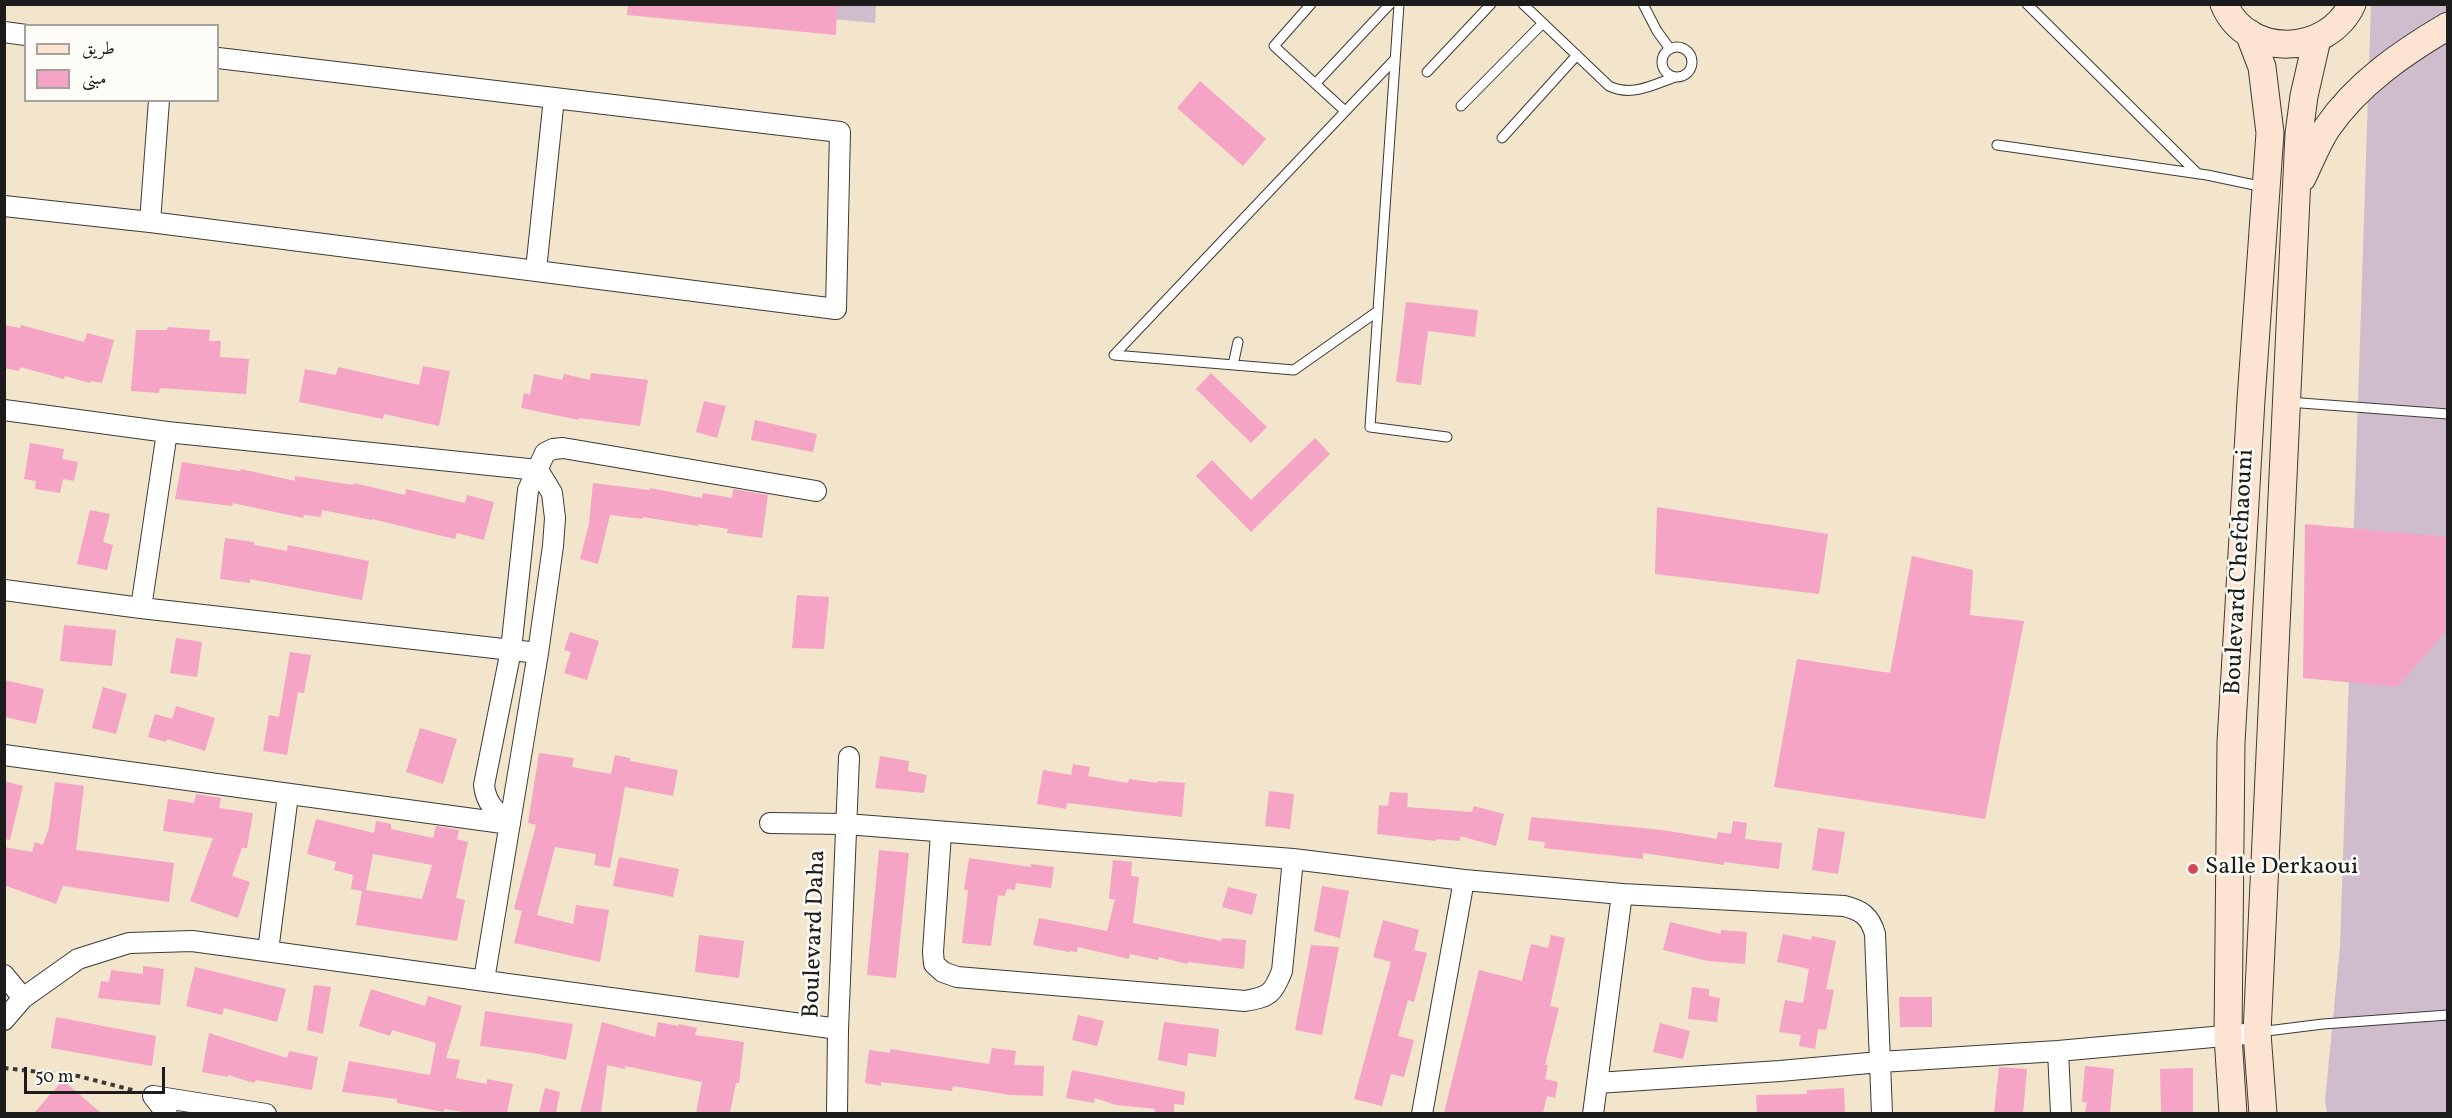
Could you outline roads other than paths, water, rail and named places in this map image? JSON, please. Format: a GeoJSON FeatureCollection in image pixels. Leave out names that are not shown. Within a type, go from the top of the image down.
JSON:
{"type":"FeatureCollection","features":[{"type":"Feature","properties":{"kind":"street","name":"Boulevard Chefchaouni"},"geometry":{"type":"LineString","coordinates":[[2222,6],[2240,28],[2261,41],[2285,46],[2310,42],[2332,31],[2348,14],[2352,4]]}},
{"type":"Feature","properties":{"kind":"street"},"geometry":{"type":"LineString","coordinates":[[2298,185],[2326,129],[2355,92],[2410,48],[2448,26]]}},
{"type":"Feature","properties":{"kind":"street"},"geometry":{"type":"LineString","coordinates":[[4,32],[24,35]]}},
{"type":"Feature","properties":{"kind":"street","name":"Boulevard Chefchaouni"},"geometry":{"type":"LineString","coordinates":[[2233,1113],[2228,1036],[2231,742],[2270,133],[2262,67],[2249,33]]}},
{"type":"Feature","properties":{"kind":"street","name":"Boulevard Chefchaouni"},"geometry":{"type":"LineString","coordinates":[[2263,1113],[2257,1033],[2299,134],[2304,96],[2317,39]]}},
{"type":"Feature","properties":{"kind":"street"},"geometry":{"type":"LineString","coordinates":[[4,206],[150,222],[836,309],[840,132],[219,58]]}},
{"type":"Feature","properties":{"kind":"street"},"geometry":{"type":"LineString","coordinates":[[536,270],[554,98]]}},
{"type":"Feature","properties":{"kind":"street"},"geometry":{"type":"LineString","coordinates":[[150,222],[159,102]]}},
{"type":"Feature","properties":{"kind":"street"},"geometry":{"type":"LineString","coordinates":[[4,410],[167,432],[538,470]]}},
{"type":"Feature","properties":{"kind":"street"},"geometry":{"type":"LineString","coordinates":[[141,608],[167,432]]}},
{"type":"Feature","properties":{"kind":"street"},"geometry":{"type":"LineString","coordinates":[[510,824],[491,808],[485,797],[484,785],[511,650],[528,490],[545,453],[563,448],[816,491]]}},
{"type":"Feature","properties":{"kind":"street"},"geometry":{"type":"LineString","coordinates":[[484,980],[538,653],[553,546],[555,518],[552,494],[538,470]]}},
{"type":"Feature","properties":{"kind":"street"},"geometry":{"type":"LineString","coordinates":[[4,590],[141,608],[538,653]]}},
{"type":"Feature","properties":{"kind":"street"},"geometry":{"type":"LineString","coordinates":[[4,755],[510,824]]}},
{"type":"Feature","properties":{"kind":"street","name":"Boulevard Daha"},"geometry":{"type":"LineString","coordinates":[[837,1113],[838,1029],[849,757]]}},
{"type":"Feature","properties":{"kind":"street"},"geometry":{"type":"LineString","coordinates":[[268,951],[288,795]]}},
{"type":"Feature","properties":{"kind":"street"},"geometry":{"type":"LineString","coordinates":[[770,823],[846,824],[1293,859],[1464,880],[1622,894],[1837,904],[1861,911],[1868,917],[1875,934],[1882,1113]]}},
{"type":"Feature","properties":{"kind":"street"},"geometry":{"type":"LineString","coordinates":[[941,833],[933,952],[934,964],[944,972],[957,977],[1245,1000],[1265,998],[1275,988],[1282,971],[1293,859]]}},
{"type":"Feature","properties":{"kind":"street"},"geometry":{"type":"LineString","coordinates":[[1422,1113],[1464,880]]}},
{"type":"Feature","properties":{"kind":"street"},"geometry":{"type":"LineString","coordinates":[[1593,1113],[1622,894]]}},
{"type":"Feature","properties":{"kind":"street"},"geometry":{"type":"LineString","coordinates":[[4,1020],[23,998],[78,959],[129,943],[192,941],[838,1029]]}},
{"type":"Feature","properties":{"kind":"street"},"geometry":{"type":"LineString","coordinates":[[4,975],[23,998]]}},
{"type":"Feature","properties":{"kind":"street"},"geometry":{"type":"LineString","coordinates":[[1597,1083],[2058,1051],[2257,1033]]}},
{"type":"Feature","properties":{"kind":"street"},"geometry":{"type":"LineString","coordinates":[[2058,1051],[2061,1113]]}},
{"type":"Feature","properties":{"kind":"street"},"geometry":{"type":"LineString","coordinates":[[167,1113],[153,1095],[266,1113]]}},
{"type":"Feature","properties":{"kind":"lane"},"geometry":{"type":"LineString","coordinates":[[1311,4],[1274,46],[1345,111]]}},
{"type":"Feature","properties":{"kind":"lane"},"geometry":{"type":"LineString","coordinates":[[1316,83],[1390,4]]}},
{"type":"Feature","properties":{"kind":"lane"},"geometry":{"type":"LineString","coordinates":[[1399,4],[1370,427],[1447,437]]}},
{"type":"Feature","properties":{"kind":"lane"},"geometry":{"type":"LineString","coordinates":[[1427,72],[1491,4]]}},
{"type":"Feature","properties":{"kind":"lane"},"geometry":{"type":"LineString","coordinates":[[1523,4],[1609,86],[1626,92],[1634,91],[1687,73],[1692,60],[1685,49],[1679,47],[1670,49],[1663,57],[1662,63],[1669,75],[1675,77]]}},
{"type":"Feature","properties":{"kind":"lane"},"geometry":{"type":"LineString","coordinates":[[1643,4],[1670,49]]}},
{"type":"Feature","properties":{"kind":"lane"},"geometry":{"type":"LineString","coordinates":[[2027,4],[2198,174]]}},
{"type":"Feature","properties":{"kind":"lane"},"geometry":{"type":"LineString","coordinates":[[1461,106],[1543,22]]}},
{"type":"Feature","properties":{"kind":"lane"},"geometry":{"type":"LineString","coordinates":[[1502,138],[1577,55]]}},
{"type":"Feature","properties":{"kind":"lane"},"geometry":{"type":"LineString","coordinates":[[1378,311],[1294,370],[1114,355],[1395,59]]}},
{"type":"Feature","properties":{"kind":"lane"},"geometry":{"type":"LineString","coordinates":[[1996,145],[2198,174],[2266,187]]}},
{"type":"Feature","properties":{"kind":"lane"},"geometry":{"type":"LineString","coordinates":[[1233,365],[1238,342]]}},
{"type":"Feature","properties":{"kind":"lane"},"geometry":{"type":"LineString","coordinates":[[2286,402],[2448,414]]}},
{"type":"Feature","properties":{"kind":"lane"},"geometry":{"type":"LineString","coordinates":[[2257,1033],[2323,1024],[2448,1015]]}},
{"type":"Feature","properties":{"kind":"place","name":"Salle Derkaoui"},"geometry":{"type":"Point","coordinates":[2193,869]}}]}
